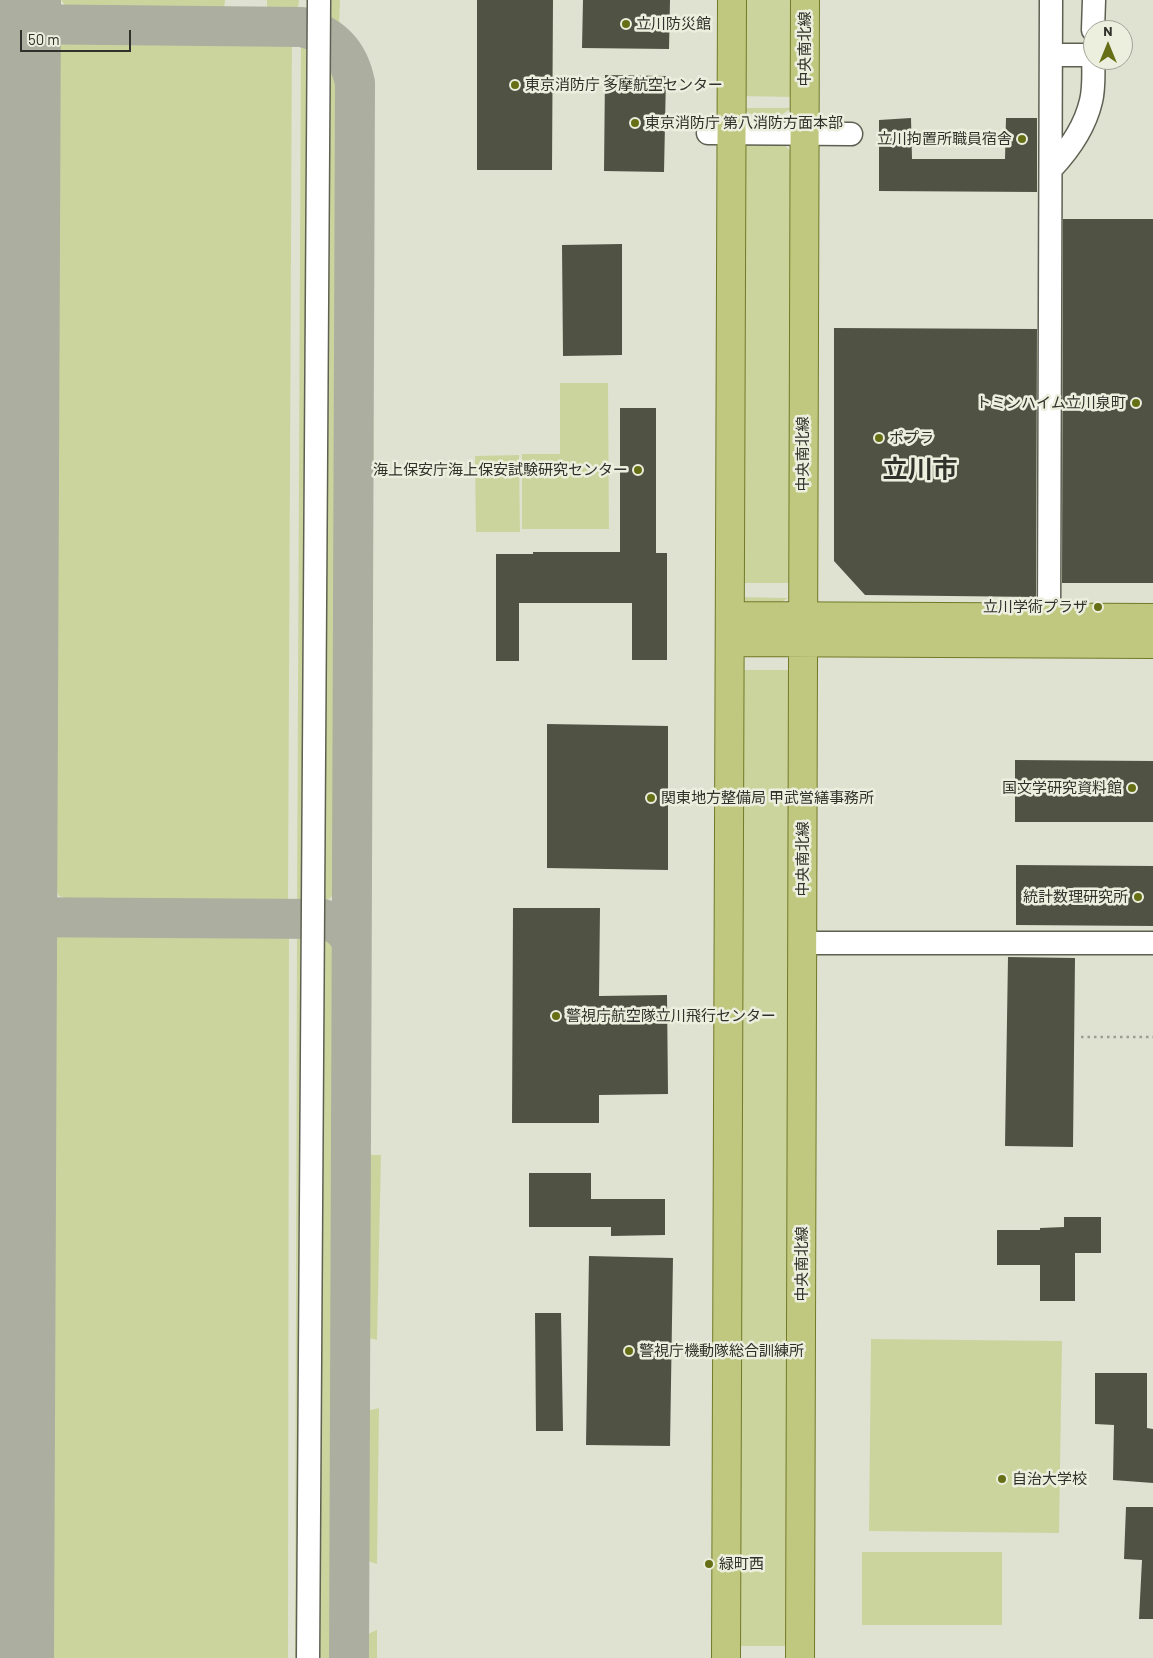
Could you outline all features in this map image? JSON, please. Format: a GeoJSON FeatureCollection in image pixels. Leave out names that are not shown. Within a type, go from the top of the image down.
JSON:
{"type":"FeatureCollection","features":[{"type":"Feature","properties":{"kind":"main road"},"geometry":{"type":"LineString","coordinates":[[726,1658],[730,629],[719,133],[732,0]]}},
{"type":"Feature","properties":{"kind":"main road","name":"中央南北線"},"geometry":{"type":"LineString","coordinates":[[800,1658],[805,0]]}},
{"type":"Feature","properties":{"kind":"main road"},"geometry":{"type":"LineString","coordinates":[[730,629],[802,616],[1153,618]]}},
{"type":"Feature","properties":{"kind":"main road"},"geometry":{"type":"LineString","coordinates":[[730,629],[802,643],[1153,644]]}},
{"type":"Feature","properties":{"kind":"street"},"geometry":{"type":"LineString","coordinates":[[308,1658],[319,0]]}},
{"type":"Feature","properties":{"kind":"street"},"geometry":{"type":"LineString","coordinates":[[1049,618],[1051,0]]}},
{"type":"Feature","properties":{"kind":"street"},"geometry":{"type":"LineString","coordinates":[[1093,20],[1094,0]]}},
{"type":"Feature","properties":{"kind":"street"},"geometry":{"type":"LineString","coordinates":[[1051,55],[1083,55]]}},
{"type":"Feature","properties":{"kind":"street"},"geometry":{"type":"LineString","coordinates":[[1050,169],[1067,152],[1087,114],[1092,89],[1093,70]]}},
{"type":"Feature","properties":{"kind":"street"},"geometry":{"type":"LineString","coordinates":[[719,133],[851,134]]}},
{"type":"Feature","properties":{"kind":"street"},"geometry":{"type":"LineString","coordinates":[[803,943],[964,936],[1153,943]]}},
{"type":"Feature","properties":{"kind":"path"},"geometry":{"type":"LineString","coordinates":[[1081,1037],[1153,1037]]}},
{"type":"Feature","properties":{"kind":"green space"},"geometry":{"type":"Polygon","coordinates":[[[61,0],[225,0],[224,10],[216,13],[75,12],[69,10],[61,0]]]}},
{"type":"Feature","properties":{"kind":"green space"},"geometry":{"type":"Polygon","coordinates":[[[267,0],[299,0],[297,15],[273,15],[267,9],[267,0]]]}},
{"type":"Feature","properties":{"kind":"green space"},"geometry":{"type":"Polygon","coordinates":[[[317,0],[340,0],[339,27],[336,32],[317,18],[317,0]]]}},
{"type":"Feature","properties":{"kind":"green space"},"geometry":{"type":"Polygon","coordinates":[[[739,0],[795,0],[793,97],[738,96],[739,0]]]}},
{"type":"Feature","properties":{"kind":"green space"},"geometry":{"type":"Polygon","coordinates":[[[73,31],[292,33],[288,903],[81,903],[59,896],[53,884],[56,52],[63,35],[73,31]]]}},
{"type":"Feature","properties":{"kind":"green space"},"geometry":{"type":"Polygon","coordinates":[[[301,33],[310,37],[309,904],[297,904],[301,33]]]}},
{"type":"Feature","properties":{"kind":"green space"},"geometry":{"type":"Polygon","coordinates":[[[329,53],[335,64],[340,84],[337,883],[330,898],[317,904],[329,53]]]}},
{"type":"Feature","properties":{"kind":"green space"},"geometry":{"type":"Polygon","coordinates":[[[742,108],[791,108],[779,115],[766,118],[754,115],[742,108]]]}},
{"type":"Feature","properties":{"kind":"green space"},"geometry":{"type":"Polygon","coordinates":[[[750,144],[785,146],[792,152],[792,583],[736,583],[741,149],[750,144]]]}},
{"type":"Feature","properties":{"kind":"green space"},"geometry":{"type":"Polygon","coordinates":[[[360,203],[372,203],[373,246],[360,246],[360,203]]]}},
{"type":"Feature","properties":{"kind":"green space"},"geometry":{"type":"Polygon","coordinates":[[[360,335],[373,335],[372,398],[359,398],[360,335]]]}},
{"type":"Feature","properties":{"kind":"green space"},"geometry":{"type":"Polygon","coordinates":[[[560,383],[608,383],[609,529],[522,529],[522,454],[560,454],[560,383]]]}},
{"type":"Feature","properties":{"kind":"green space"},"geometry":{"type":"Polygon","coordinates":[[[359,413],[373,413],[374,475],[359,475],[359,413]]]}},
{"type":"Feature","properties":{"kind":"green space"},"geometry":{"type":"Polygon","coordinates":[[[519,455],[520,532],[476,532],[475,456],[519,455]]]}},
{"type":"Feature","properties":{"kind":"green space"},"geometry":{"type":"Polygon","coordinates":[[[360,488],[373,488],[371,551],[359,550],[360,488]]]}},
{"type":"Feature","properties":{"kind":"green space"},"geometry":{"type":"Polygon","coordinates":[[[360,564],[373,564],[372,626],[359,625],[360,564]]]}},
{"type":"Feature","properties":{"kind":"green space"},"geometry":{"type":"Polygon","coordinates":[[[738,597],[788,598],[780,603],[745,604],[738,597]]]}},
{"type":"Feature","properties":{"kind":"green space"},"geometry":{"type":"Polygon","coordinates":[[[360,642],[372,642],[372,693],[359,693],[360,642]]]}},
{"type":"Feature","properties":{"kind":"green space"},"geometry":{"type":"Polygon","coordinates":[[[739,670],[792,670],[788,1646],[734,1646],[739,670]]]}},
{"type":"Feature","properties":{"kind":"green space"},"geometry":{"type":"Polygon","coordinates":[[[75,926],[289,926],[288,1658],[51,1658],[52,944],[60,931],[75,926]]]}},
{"type":"Feature","properties":{"kind":"green space"},"geometry":{"type":"Polygon","coordinates":[[[297,926],[308,926],[305,1658],[295,1658],[297,926]]]}},
{"type":"Feature","properties":{"kind":"green space"},"geometry":{"type":"Polygon","coordinates":[[[324,927],[333,934],[337,945],[335,1658],[312,1658],[324,927]]]}},
{"type":"Feature","properties":{"kind":"green space"},"geometry":{"type":"Polygon","coordinates":[[[362,1155],[381,1155],[377,1340],[369,1338],[358,1329],[362,1155]]]}},
{"type":"Feature","properties":{"kind":"green space"},"geometry":{"type":"Polygon","coordinates":[[[871,1339],[1062,1341],[1059,1533],[869,1531],[871,1339]]]}},
{"type":"Feature","properties":{"kind":"green space"},"geometry":{"type":"Polygon","coordinates":[[[379,1408],[377,1564],[368,1561],[358,1547],[359,1421],[367,1411],[379,1408]]]}},
{"type":"Feature","properties":{"kind":"green space"},"geometry":{"type":"Polygon","coordinates":[[[862,1552],[1002,1552],[1002,1625],[862,1625],[862,1552]]]}},
{"type":"Feature","properties":{"kind":"green space"},"geometry":{"type":"Polygon","coordinates":[[[377,1630],[377,1658],[356,1658],[357,1648],[361,1640],[377,1630]]]}},
{"type":"Feature","properties":{"kind":"building","name":"東京消防庁 多摩航空センター"},"geometry":{"type":"Polygon","coordinates":[[[477,0],[553,0],[552,170],[477,170],[477,0]]]}},
{"type":"Feature","properties":{"kind":"building","name":"立川防災館"},"geometry":{"type":"Polygon","coordinates":[[[583,0],[670,0],[669,49],[582,48],[583,0]]]}},
{"type":"Feature","properties":{"kind":"building","name":"東京消防庁 第八消防方面本部"},"geometry":{"type":"Polygon","coordinates":[[[605,75],[666,76],[664,172],[604,171],[605,75]]]}},
{"type":"Feature","properties":{"kind":"building","name":"立川拘置所職員宿舎"},"geometry":{"type":"Polygon","coordinates":[[[911,118],[912,159],[1005,159],[1006,118],[1037,118],[1037,192],[879,191],[879,120],[911,118]]]}},
{"type":"Feature","properties":{"kind":"building"},"geometry":{"type":"Polygon","coordinates":[[[1063,219],[1153,219],[1153,583],[1062,583],[1063,219]]]}},
{"type":"Feature","properties":{"kind":"building"},"geometry":{"type":"Polygon","coordinates":[[[622,244],[622,355],[563,356],[562,245],[622,244]]]}},
{"type":"Feature","properties":{"kind":"building"},"geometry":{"type":"Polygon","coordinates":[[[834,328],[1037,329],[1036,597],[865,595],[834,561],[834,328]]]}},
{"type":"Feature","properties":{"kind":"building"},"geometry":{"type":"Polygon","coordinates":[[[620,408],[656,408],[656,553],[667,553],[667,660],[632,660],[632,603],[519,603],[519,661],[496,661],[496,554],[620,552],[620,408]]]}},
{"type":"Feature","properties":{"kind":"building"},"geometry":{"type":"Polygon","coordinates":[[[547,724],[668,726],[668,870],[547,868],[547,724]]]}},
{"type":"Feature","properties":{"kind":"building"},"geometry":{"type":"Polygon","coordinates":[[[1015,760],[1153,761],[1153,822],[1015,822],[1015,760]]]}},
{"type":"Feature","properties":{"kind":"building"},"geometry":{"type":"Polygon","coordinates":[[[1016,865],[1153,866],[1153,926],[1016,925],[1016,865]]]}},
{"type":"Feature","properties":{"kind":"building","name":"警視庁航空隊立川飛行センター"},"geometry":{"type":"Polygon","coordinates":[[[513,908],[600,908],[599,996],[667,995],[668,1094],[599,1095],[599,1123],[512,1123],[513,908]]]}},
{"type":"Feature","properties":{"kind":"building"},"geometry":{"type":"Polygon","coordinates":[[[1008,957],[1075,958],[1073,1147],[1005,1146],[1008,957]]]}},
{"type":"Feature","properties":{"kind":"building"},"geometry":{"type":"Polygon","coordinates":[[[529,1173],[591,1173],[591,1199],[665,1199],[665,1235],[611,1236],[611,1227],[529,1227],[529,1173]]]}},
{"type":"Feature","properties":{"kind":"building"},"geometry":{"type":"Polygon","coordinates":[[[1064,1217],[1101,1217],[1101,1253],[1075,1253],[1075,1301],[1040,1301],[1040,1265],[997,1265],[997,1230],[1040,1230],[1040,1228],[1064,1227],[1064,1217]]]}},
{"type":"Feature","properties":{"kind":"building","name":"警視庁機動隊総合訓練所"},"geometry":{"type":"Polygon","coordinates":[[[589,1256],[673,1258],[670,1446],[586,1445],[589,1256]]]}},
{"type":"Feature","properties":{"kind":"building"},"geometry":{"type":"Polygon","coordinates":[[[535,1313],[561,1313],[563,1431],[536,1431],[535,1313]]]}},
{"type":"Feature","properties":{"kind":"building"},"geometry":{"type":"Polygon","coordinates":[[[1095,1373],[1147,1373],[1147,1428],[1153,1429],[1153,1483],[1113,1480],[1114,1425],[1095,1424],[1095,1373]]]}},
{"type":"Feature","properties":{"kind":"building"},"geometry":{"type":"Polygon","coordinates":[[[1126,1507],[1153,1507],[1153,1619],[1139,1619],[1142,1560],[1124,1559],[1126,1507]]]}},
{"type":"Feature","properties":{"kind":"taxiway"},"geometry":{"type":"LineString","coordinates":[[11,24],[302,27],[313,30],[338,47],[344,54],[355,83],[349,1658]]}},
{"type":"Feature","properties":{"kind":"taxiway"},"geometry":{"type":"LineString","coordinates":[[0,917],[323,919],[338,925],[349,937]]}},
{"type":"Feature","properties":{"kind":"runway"},"geometry":{"type":"LineString","coordinates":[[4,1658],[11,0]]}},
{"type":"Feature","properties":{"kind":"place","name":"立川防災館"},"geometry":{"type":"Point","coordinates":[626,24]}},
{"type":"Feature","properties":{"kind":"place","name":"東京消防庁 多摩航空センター"},"geometry":{"type":"Point","coordinates":[515,85]}},
{"type":"Feature","properties":{"kind":"place","name":"東京消防庁 第八消防方面本部"},"geometry":{"type":"Point","coordinates":[635,123]}},
{"type":"Feature","properties":{"kind":"place","name":"立川拘置所職員宿舎"},"geometry":{"type":"Point","coordinates":[1022,139]}},
{"type":"Feature","properties":{"kind":"place","name":"トミンハイム立川泉町"},"geometry":{"type":"Point","coordinates":[1136,403]}},
{"type":"Feature","properties":{"kind":"place","name":"ポプラ"},"geometry":{"type":"Point","coordinates":[879,438]}},
{"type":"Feature","properties":{"kind":"place","name":"海上保安庁海上保安試験研究センター"},"geometry":{"type":"Point","coordinates":[638,470]}},
{"type":"Feature","properties":{"kind":"place","name":"立川学術プラザ"},"geometry":{"type":"Point","coordinates":[1098,607]}},
{"type":"Feature","properties":{"kind":"place","name":"国文学研究資料館"},"geometry":{"type":"Point","coordinates":[1132,788]}},
{"type":"Feature","properties":{"kind":"place","name":"関東地方整備局 甲武営繕事務所"},"geometry":{"type":"Point","coordinates":[651,798]}},
{"type":"Feature","properties":{"kind":"place","name":"統計数理研究所"},"geometry":{"type":"Point","coordinates":[1138,897]}},
{"type":"Feature","properties":{"kind":"place","name":"警視庁航空隊立川飛行センター"},"geometry":{"type":"Point","coordinates":[556,1016]}},
{"type":"Feature","properties":{"kind":"place","name":"警視庁機動隊総合訓練所"},"geometry":{"type":"Point","coordinates":[629,1351]}},
{"type":"Feature","properties":{"kind":"place","name":"自治大学校"},"geometry":{"type":"Point","coordinates":[1002,1479]}},
{"type":"Feature","properties":{"kind":"place","name":"緑町西"},"geometry":{"type":"Point","coordinates":[709,1564]}},
{"type":"Feature","properties":{"kind":"district","name":"立川市"},"geometry":{"type":"Point","coordinates":[920,470]}}]}
